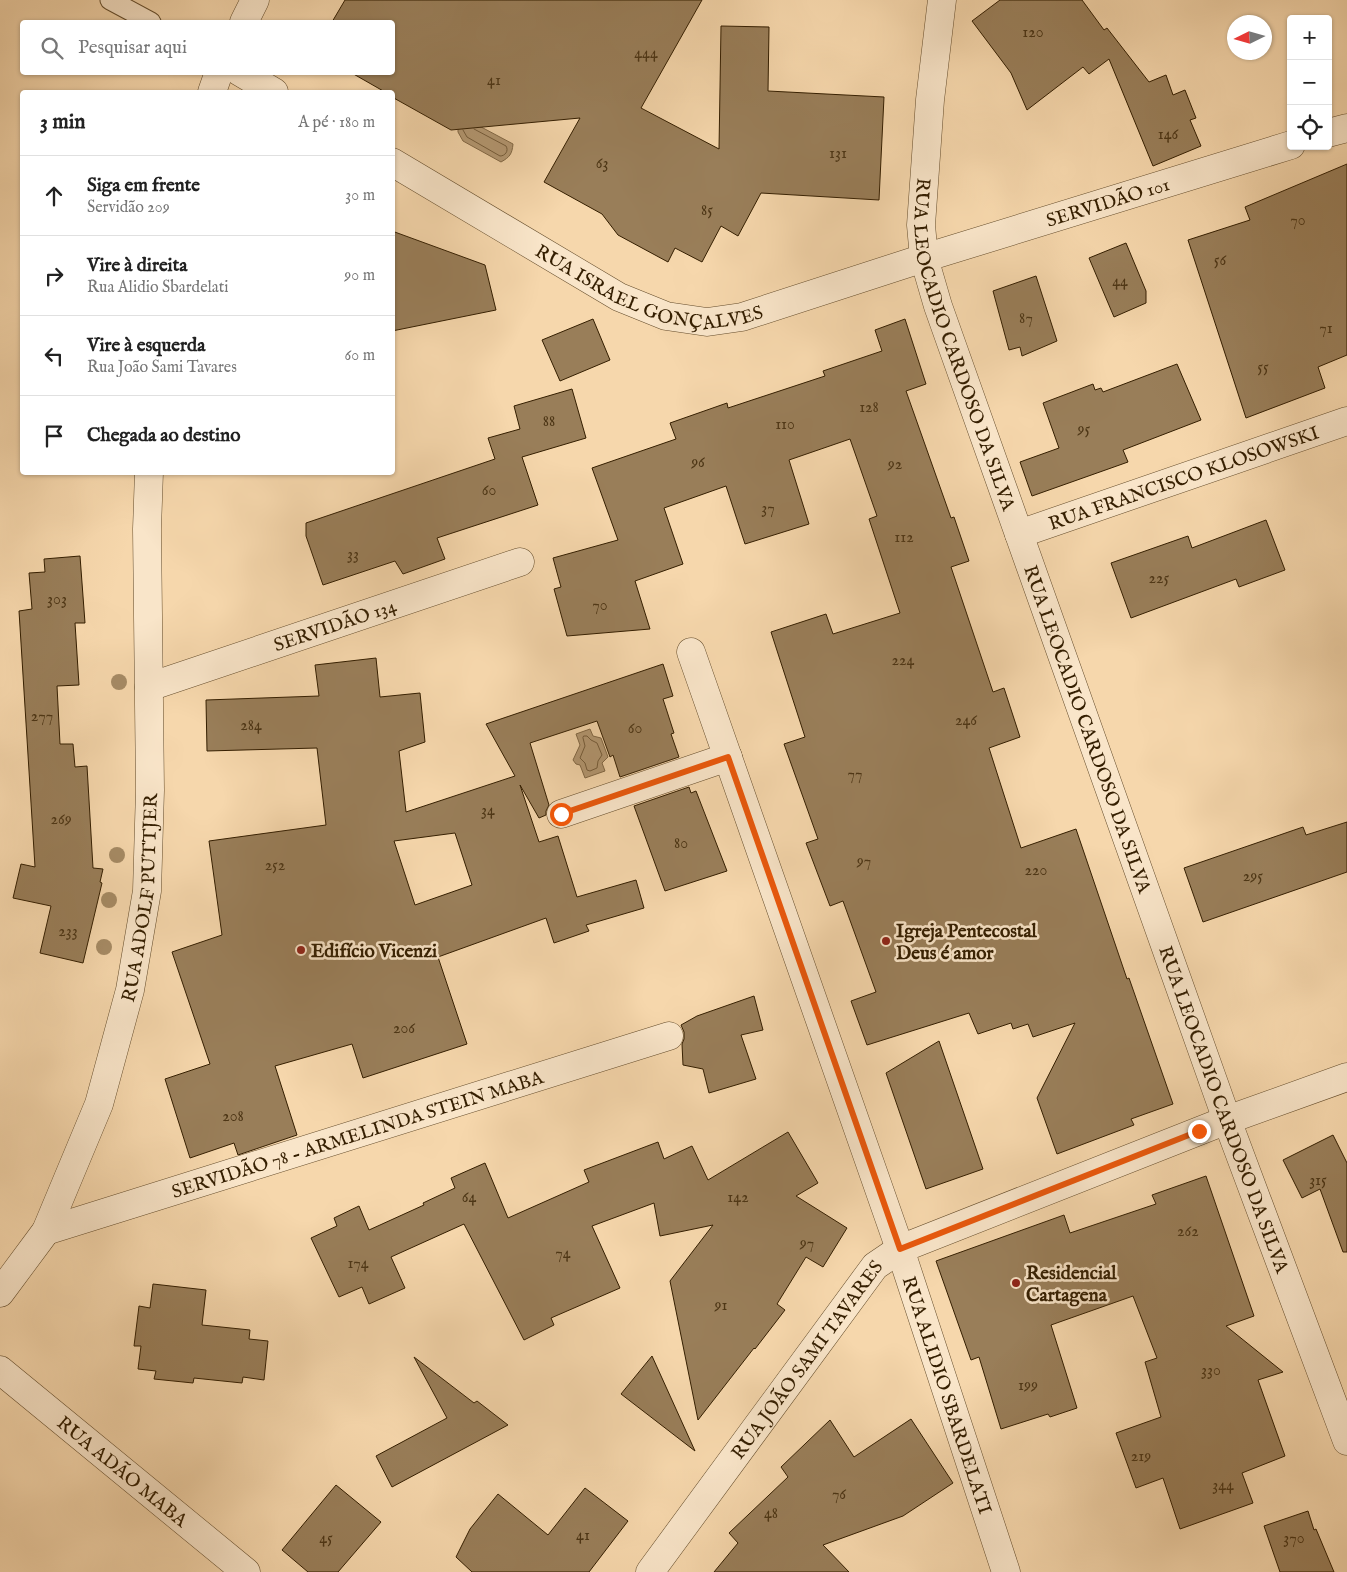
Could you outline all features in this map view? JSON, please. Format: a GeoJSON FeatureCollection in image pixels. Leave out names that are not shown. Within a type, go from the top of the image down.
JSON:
{"type":"FeatureCollection","features":[{"type":"Feature","properties":{"kind":"street"},"geometry":{"type":"LineString","coordinates":[[245,20],[255,0]]}},
{"type":"Feature","properties":{"kind":"street","name":"RUA LEOCADIO CARDOSO DA SILVA"},"geometry":{"type":"LineString","coordinates":[[942,0],[930,100],[921,225],[924,258],[938,306],[1228,1120],[1347,1440]]}},
{"type":"Feature","properties":{"kind":"street"},"geometry":{"type":"LineString","coordinates":[[213,90],[218,75]]}},
{"type":"Feature","properties":{"kind":"street"},"geometry":{"type":"LineString","coordinates":[[245,75],[271,90]]}},
{"type":"Feature","properties":{"kind":"street"},"geometry":{"type":"LineString","coordinates":[[1332,132],[1347,128]]}},
{"type":"Feature","properties":{"kind":"street","name":"SERVIDÃO 101"},"geometry":{"type":"LineString","coordinates":[[924,258],[1287,146]]}},
{"type":"Feature","properties":{"kind":"street","name":"RUA ISRAEL GONÇALVES"},"geometry":{"type":"LineString","coordinates":[[395,164],[619,297],[666,316],[707,322],[742,317],[924,258]]}},
{"type":"Feature","properties":{"kind":"street","name":"RUA FRANCISCO KLOSOWSKI"},"geometry":{"type":"LineString","coordinates":[[1019,534],[1347,421]]}},
{"type":"Feature","properties":{"kind":"street","name":"RUA ADOLF PUTTJER"},"geometry":{"type":"LineString","coordinates":[[0,1293],[46,1231],[99,1104],[130,990],[147,891],[150,790],[148,475]]}},
{"type":"Feature","properties":{"kind":"street","name":"SERVIDÃO 134"},"geometry":{"type":"LineString","coordinates":[[148,682],[520,556]]}},
{"type":"Feature","properties":{"kind":"street","name":"RUA ALIDIO SBARDELATI"},"geometry":{"type":"LineString","coordinates":[[691,652],[900,1249],[1006,1572]]}},
{"type":"Feature","properties":{"kind":"street"},"geometry":{"type":"LineString","coordinates":[[561,814],[728,757]]}},
{"type":"Feature","properties":{"kind":"street","name":"SERVIDÃO 78 - ARMELINDA STEIN MABA"},"geometry":{"type":"LineString","coordinates":[[46,1231],[669,1036]]}},
{"type":"Feature","properties":{"kind":"street","name":"RUA JOÃO SAMI TAVARES"},"geometry":{"type":"LineString","coordinates":[[650,1572],[875,1266],[900,1249],[1228,1120],[1347,1077]]}},
{"type":"Feature","properties":{"kind":"street","name":"RUA ADÃO MABA"},"geometry":{"type":"LineString","coordinates":[[0,1370],[246,1572]]}},
{"type":"Feature","properties":{"kind":"lane"},"geometry":{"type":"LineString","coordinates":[[110,0],[147,20]]}},
{"type":"Feature","properties":{"kind":"water"},"geometry":{"type":"Polygon","coordinates":[[[468,120],[513,144],[508,157],[501,162],[463,141],[458,132],[458,125],[468,120]]]}},
{"type":"Feature","properties":{"kind":"water"},"geometry":{"type":"Polygon","coordinates":[[[590,729],[593,736],[601,738],[608,757],[602,763],[605,771],[585,778],[580,765],[576,764],[573,760],[580,745],[576,734],[590,729]]]}},
{"type":"Feature","properties":{"kind":"building"},"geometry":{"type":"Polygon","coordinates":[[[345,0],[702,0],[641,108],[719,149],[721,26],[769,27],[768,91],[884,97],[879,200],[761,193],[738,236],[721,226],[702,262],[675,248],[668,262],[618,235],[602,214],[544,182],[580,118],[451,130],[395,99],[395,90],[382,90],[355,75],[395,75],[395,20],[333,20],[345,0]]]}},
{"type":"Feature","properties":{"kind":"building"},"geometry":{"type":"Polygon","coordinates":[[[1000,0],[1082,0],[1104,30],[1107,28],[1149,82],[1166,75],[1173,95],[1185,90],[1196,118],[1190,120],[1201,146],[1153,166],[1109,59],[1089,74],[1083,67],[1027,110],[1011,73],[972,21],[1000,0]]]}},
{"type":"Feature","properties":{"kind":"building"},"geometry":{"type":"Polygon","coordinates":[[[1347,164],[1347,355],[1318,367],[1325,388],[1246,418],[1188,240],[1250,220],[1245,207],[1347,164]]]}},
{"type":"Feature","properties":{"kind":"building"},"geometry":{"type":"Polygon","coordinates":[[[395,232],[485,265],[496,310],[395,330],[395,232]]]}},
{"type":"Feature","properties":{"kind":"building"},"geometry":{"type":"Polygon","coordinates":[[[1126,243],[1146,291],[1146,303],[1114,317],[1089,258],[1126,243]]]}},
{"type":"Feature","properties":{"kind":"building"},"geometry":{"type":"Polygon","coordinates":[[[1036,276],[1057,341],[1022,356],[1020,347],[1009,350],[993,291],[1036,276]]]}},
{"type":"Feature","properties":{"kind":"building"},"geometry":{"type":"Polygon","coordinates":[[[593,319],[610,360],[560,381],[542,340],[593,319]]]}},
{"type":"Feature","properties":{"kind":"building"},"geometry":{"type":"Polygon","coordinates":[[[905,319],[926,384],[906,391],[951,518],[954,517],[969,561],[951,567],[993,692],[1004,688],[1020,737],[989,748],[1021,848],[1076,829],[1127,979],[1129,978],[1173,1104],[1131,1119],[1134,1125],[1057,1154],[1037,1098],[1075,1023],[1033,1037],[1028,1024],[1013,1029],[1011,1023],[978,1034],[969,1013],[867,1045],[851,1001],[876,992],[843,901],[830,906],[806,843],[818,839],[784,744],[805,737],[771,632],[826,614],[833,634],[900,613],[869,519],[877,516],[850,439],[789,460],[809,524],[745,544],[726,486],[664,508],[683,564],[635,581],[650,629],[567,636],[554,589],[561,587],[553,558],[618,540],[592,468],[676,439],[670,423],[727,403],[728,408],[825,376],[823,371],[882,351],[875,330],[905,319]]]}},
{"type":"Feature","properties":{"kind":"building"},"geometry":{"type":"Polygon","coordinates":[[[1177,364],[1201,420],[1123,450],[1128,462],[1032,496],[1020,462],[1059,448],[1043,403],[1093,384],[1095,390],[1101,388],[1103,392],[1177,364]]]}},
{"type":"Feature","properties":{"kind":"building"},"geometry":{"type":"Polygon","coordinates":[[[572,389],[586,438],[522,457],[538,505],[437,538],[445,559],[403,574],[395,561],[323,585],[306,536],[306,523],[495,459],[488,438],[520,429],[514,406],[572,389]]]}},
{"type":"Feature","properties":{"kind":"building"},"geometry":{"type":"Polygon","coordinates":[[[1266,520],[1285,570],[1239,587],[1236,579],[1131,618],[1111,563],[1188,536],[1192,548],[1266,520]]]}},
{"type":"Feature","properties":{"kind":"building"},"geometry":{"type":"Polygon","coordinates":[[[80,556],[85,623],[75,623],[79,685],[57,686],[60,744],[73,744],[75,767],[87,766],[93,868],[103,869],[100,882],[102,883],[83,963],[40,953],[51,906],[13,898],[21,864],[35,867],[19,611],[32,609],[29,573],[45,572],[44,559],[80,556]]]}},
{"type":"Feature","properties":{"kind":"building"},"geometry":{"type":"Polygon","coordinates":[[[376,658],[380,697],[420,693],[425,742],[399,751],[406,812],[515,776],[486,724],[663,664],[673,696],[663,699],[674,733],[671,734],[679,757],[620,777],[613,755],[610,757],[597,721],[530,743],[549,805],[546,815],[539,818],[520,785],[539,842],[558,836],[577,897],[636,880],[644,908],[586,925],[589,931],[554,943],[546,918],[438,957],[467,1044],[363,1078],[352,1044],[275,1066],[297,1135],[238,1155],[234,1143],[190,1158],[165,1079],[210,1064],[172,952],[222,935],[209,841],[326,825],[317,748],[207,751],[206,700],[319,696],[315,665],[376,658]],[[455,833],[394,841],[415,905],[472,885],[455,833]]]}},
{"type":"Feature","properties":{"kind":"building"},"geometry":{"type":"Polygon","coordinates":[[[689,787],[691,793],[696,791],[727,871],[665,891],[634,806],[689,787]]]}},
{"type":"Feature","properties":{"kind":"building"},"geometry":{"type":"Polygon","coordinates":[[[1347,822],[1347,872],[1203,922],[1184,868],[1303,827],[1306,835],[1347,822]]]}},
{"type":"Feature","properties":{"kind":"building"},"geometry":{"type":"Polygon","coordinates":[[[754,996],[763,1030],[741,1035],[756,1079],[709,1093],[703,1069],[683,1065],[682,1044],[684,1032],[681,1025],[697,1016],[754,996]]]}},
{"type":"Feature","properties":{"kind":"building"},"geometry":{"type":"Polygon","coordinates":[[[939,1041],[983,1169],[926,1189],[886,1073],[939,1041]]]}},
{"type":"Feature","properties":{"kind":"building"},"geometry":{"type":"Polygon","coordinates":[[[788,1132],[818,1183],[796,1196],[847,1228],[823,1267],[806,1257],[777,1304],[785,1310],[698,1420],[670,1281],[713,1225],[660,1236],[654,1203],[592,1226],[620,1288],[551,1318],[554,1325],[524,1340],[464,1224],[391,1257],[405,1288],[369,1304],[362,1287],[339,1297],[311,1238],[337,1226],[334,1218],[359,1206],[369,1230],[424,1205],[423,1203],[455,1188],[451,1178],[485,1163],[508,1218],[589,1182],[584,1170],[658,1142],[664,1159],[692,1146],[708,1180],[788,1132]]]}},
{"type":"Feature","properties":{"kind":"building"},"geometry":{"type":"Polygon","coordinates":[[[1333,1135],[1347,1163],[1347,1252],[1343,1252],[1320,1189],[1302,1198],[1283,1160],[1333,1135]]]}},
{"type":"Feature","properties":{"kind":"building"},"geometry":{"type":"Polygon","coordinates":[[[1206,1176],[1254,1316],[1226,1326],[1283,1372],[1258,1380],[1285,1456],[1242,1473],[1253,1503],[1180,1529],[1163,1478],[1136,1488],[1116,1433],[1161,1417],[1145,1362],[1157,1358],[1133,1296],[1051,1325],[1077,1408],[1050,1417],[1048,1414],[1001,1429],[979,1357],[971,1360],[936,1261],[1064,1215],[1070,1233],[1156,1204],[1152,1195],[1206,1176]]]}},
{"type":"Feature","properties":{"kind":"building"},"geometry":{"type":"Polygon","coordinates":[[[153,1284],[206,1290],[202,1325],[250,1330],[249,1339],[268,1341],[264,1380],[243,1377],[242,1383],[194,1378],[193,1383],[154,1379],[156,1371],[138,1369],[141,1346],[134,1346],[139,1306],[150,1308],[153,1284]]]}},
{"type":"Feature","properties":{"kind":"building"},"geometry":{"type":"Polygon","coordinates":[[[652,1356],[695,1451],[621,1394],[652,1356]]]}},
{"type":"Feature","properties":{"kind":"building"},"geometry":{"type":"Polygon","coordinates":[[[414,1357],[474,1403],[477,1401],[508,1425],[392,1487],[376,1456],[447,1418],[414,1357]]]}},
{"type":"Feature","properties":{"kind":"building"},"geometry":{"type":"Polygon","coordinates":[[[911,1419],[953,1483],[903,1516],[823,1545],[849,1572],[714,1572],[738,1543],[729,1533],[788,1477],[781,1467],[830,1420],[854,1457],[911,1419]]]}},
{"type":"Feature","properties":{"kind":"building"},"geometry":{"type":"Polygon","coordinates":[[[336,1485],[381,1522],[338,1572],[308,1572],[282,1550],[336,1485]]]}},
{"type":"Feature","properties":{"kind":"building"},"geometry":{"type":"Polygon","coordinates":[[[585,1488],[628,1521],[589,1572],[472,1572],[456,1557],[470,1529],[498,1494],[548,1535],[585,1488]]]}},
{"type":"Feature","properties":{"kind":"building"},"geometry":{"type":"Polygon","coordinates":[[[1308,1511],[1314,1530],[1316,1529],[1334,1572],[1280,1572],[1264,1526],[1308,1511]]]}},
{"type":"Feature","properties":{"kind":"place","name":"Igreja Pentecostal Deus é amor"},"geometry":{"type":"Point","coordinates":[886,941]}},
{"type":"Feature","properties":{"kind":"place","name":"Edifício Vicenzi"},"geometry":{"type":"Point","coordinates":[301,950]}},
{"type":"Feature","properties":{"kind":"place","name":"Residencial Cartagena"},"geometry":{"type":"Point","coordinates":[1016,1283]}},
{"type":"Feature","properties":{"kind":"route"},"geometry":{"type":"LineString","coordinates":[[561,814],[728,757],[900,1249],[1199,1131]]}}]}
